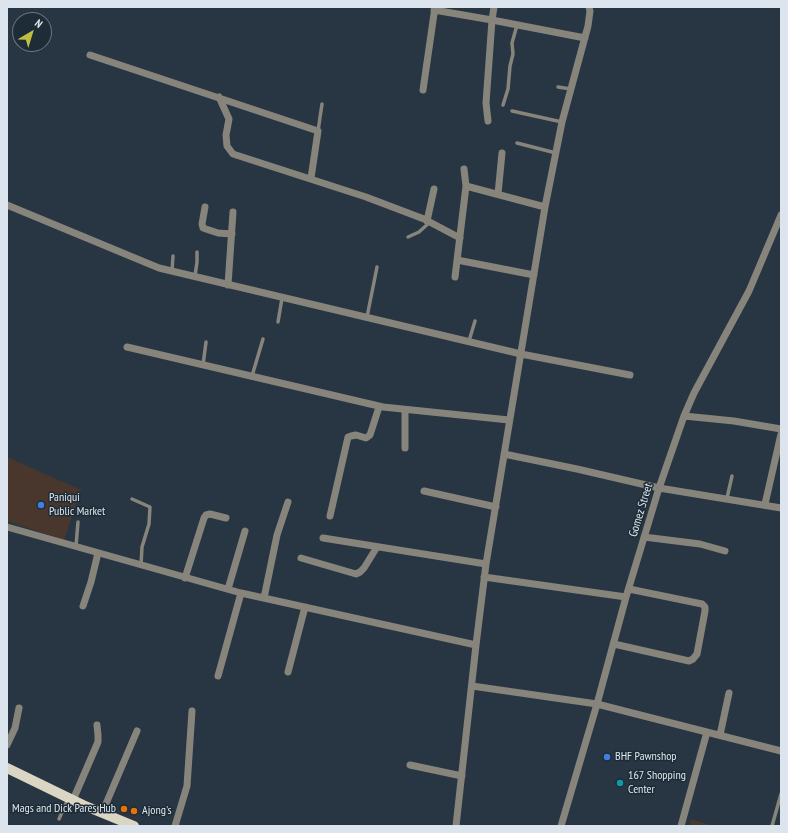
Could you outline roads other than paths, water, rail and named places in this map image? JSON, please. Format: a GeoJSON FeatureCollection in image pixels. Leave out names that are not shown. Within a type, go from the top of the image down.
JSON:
{"type":"FeatureCollection","features":[{"type":"Feature","properties":{"kind":"main road"},"geometry":{"type":"LineString","coordinates":[[7,768],[71,799],[133,826]]}},
{"type":"Feature","properties":{"kind":"street"},"geometry":{"type":"LineString","coordinates":[[488,121],[486,103],[494,7]]}},
{"type":"Feature","properties":{"kind":"street"},"geometry":{"type":"LineString","coordinates":[[456,826],[484,577],[509,420],[545,207],[562,122],[585,38],[590,11],[589,7]]}},
{"type":"Feature","properties":{"kind":"street"},"geometry":{"type":"LineString","coordinates":[[423,90],[434,9],[585,38]]}},
{"type":"Feature","properties":{"kind":"street"},"geometry":{"type":"LineString","coordinates":[[90,55],[318,131],[311,178]]}},
{"type":"Feature","properties":{"kind":"street"},"geometry":{"type":"LineString","coordinates":[[219,97],[229,119],[226,135],[227,146],[233,154],[366,197],[429,221],[460,238]]}},
{"type":"Feature","properties":{"kind":"street"},"geometry":{"type":"LineString","coordinates":[[498,194],[502,153]]}},
{"type":"Feature","properties":{"kind":"street"},"geometry":{"type":"LineString","coordinates":[[455,277],[466,186],[464,170]]}},
{"type":"Feature","properties":{"kind":"street"},"geometry":{"type":"LineString","coordinates":[[466,186],[545,207]]}},
{"type":"Feature","properties":{"kind":"street"},"geometry":{"type":"LineString","coordinates":[[429,221],[434,189]]}},
{"type":"Feature","properties":{"kind":"street"},"geometry":{"type":"LineString","coordinates":[[7,205],[172,272],[521,354],[630,375]]}},
{"type":"Feature","properties":{"kind":"street"},"geometry":{"type":"LineString","coordinates":[[205,207],[202,224],[203,228],[218,233],[232,234]]}},
{"type":"Feature","properties":{"kind":"street"},"geometry":{"type":"LineString","coordinates":[[228,285],[234,212]]}},
{"type":"Feature","properties":{"kind":"street","name":"Gomez Street"},"geometry":{"type":"LineString","coordinates":[[561,826],[644,537],[684,416],[694,393],[749,291],[781,215]]}},
{"type":"Feature","properties":{"kind":"street"},"geometry":{"type":"LineString","coordinates":[[457,260],[534,275]]}},
{"type":"Feature","properties":{"kind":"street"},"geometry":{"type":"LineString","coordinates":[[127,347],[380,407],[509,420]]}},
{"type":"Feature","properties":{"kind":"street"},"geometry":{"type":"LineString","coordinates":[[330,516],[348,437],[356,436],[366,438],[370,435],[380,407]]}},
{"type":"Feature","properties":{"kind":"street"},"geometry":{"type":"LineString","coordinates":[[405,410],[405,448]]}},
{"type":"Feature","properties":{"kind":"street"},"geometry":{"type":"LineString","coordinates":[[684,416],[734,421],[781,430]]}},
{"type":"Feature","properties":{"kind":"street"},"geometry":{"type":"LineString","coordinates":[[764,504],[781,434]]}},
{"type":"Feature","properties":{"kind":"street"},"geometry":{"type":"LineString","coordinates":[[504,454],[577,468],[659,488],[781,508]]}},
{"type":"Feature","properties":{"kind":"street"},"geometry":{"type":"LineString","coordinates":[[424,491],[496,507]]}},
{"type":"Feature","properties":{"kind":"street"},"geometry":{"type":"LineString","coordinates":[[264,598],[277,535],[288,502]]}},
{"type":"Feature","properties":{"kind":"street"},"geometry":{"type":"LineString","coordinates":[[185,578],[206,515],[210,514],[226,518]]}},
{"type":"Feature","properties":{"kind":"street"},"geometry":{"type":"LineString","coordinates":[[7,527],[240,593],[476,645]]}},
{"type":"Feature","properties":{"kind":"street"},"geometry":{"type":"LineString","coordinates":[[228,589],[245,531]]}},
{"type":"Feature","properties":{"kind":"street"},"geometry":{"type":"LineString","coordinates":[[644,537],[700,544],[724,551]]}},
{"type":"Feature","properties":{"kind":"street"},"geometry":{"type":"LineString","coordinates":[[323,538],[486,564]]}},
{"type":"Feature","properties":{"kind":"street"},"geometry":{"type":"LineString","coordinates":[[301,558],[356,574],[364,568],[377,546]]}},
{"type":"Feature","properties":{"kind":"street"},"geometry":{"type":"LineString","coordinates":[[83,606],[98,553]]}},
{"type":"Feature","properties":{"kind":"street"},"geometry":{"type":"LineString","coordinates":[[484,577],[626,597]]}},
{"type":"Feature","properties":{"kind":"street"},"geometry":{"type":"LineString","coordinates":[[614,644],[689,660],[694,659],[697,654],[705,606],[702,604],[629,589]]}},
{"type":"Feature","properties":{"kind":"street"},"geometry":{"type":"LineString","coordinates":[[218,676],[240,593]]}},
{"type":"Feature","properties":{"kind":"street"},"geometry":{"type":"LineString","coordinates":[[288,672],[304,607]]}},
{"type":"Feature","properties":{"kind":"street"},"geometry":{"type":"LineString","coordinates":[[472,686],[597,704],[781,751]]}},
{"type":"Feature","properties":{"kind":"street"},"geometry":{"type":"LineString","coordinates":[[720,735],[729,693]]}},
{"type":"Feature","properties":{"kind":"street"},"geometry":{"type":"LineString","coordinates":[[7,745],[15,728],[19,708]]}},
{"type":"Feature","properties":{"kind":"street"},"geometry":{"type":"LineString","coordinates":[[175,826],[187,786],[192,711]]}},
{"type":"Feature","properties":{"kind":"street"},"geometry":{"type":"LineString","coordinates":[[71,799],[98,742],[96,725]]}},
{"type":"Feature","properties":{"kind":"street"},"geometry":{"type":"LineString","coordinates":[[102,813],[137,730]]}},
{"type":"Feature","properties":{"kind":"street"},"geometry":{"type":"LineString","coordinates":[[681,826],[707,732]]}},
{"type":"Feature","properties":{"kind":"street"},"geometry":{"type":"LineString","coordinates":[[410,765],[462,776]]}},
{"type":"Feature","properties":{"kind":"lane"},"geometry":{"type":"LineString","coordinates":[[503,105],[508,89],[510,66],[513,54],[512,43],[517,25]]}},
{"type":"Feature","properties":{"kind":"lane"},"geometry":{"type":"LineString","coordinates":[[558,87],[571,89]]}},
{"type":"Feature","properties":{"kind":"lane"},"geometry":{"type":"LineString","coordinates":[[318,131],[322,104]]}},
{"type":"Feature","properties":{"kind":"lane"},"geometry":{"type":"LineString","coordinates":[[512,111],[562,122]]}},
{"type":"Feature","properties":{"kind":"lane"},"geometry":{"type":"LineString","coordinates":[[517,142],[556,153]]}},
{"type":"Feature","properties":{"kind":"lane"},"geometry":{"type":"LineString","coordinates":[[408,237],[419,232],[429,221]]}},
{"type":"Feature","properties":{"kind":"lane"},"geometry":{"type":"LineString","coordinates":[[195,278],[197,252]]}},
{"type":"Feature","properties":{"kind":"lane"},"geometry":{"type":"LineString","coordinates":[[172,272],[173,256]]}},
{"type":"Feature","properties":{"kind":"lane"},"geometry":{"type":"LineString","coordinates":[[367,318],[377,267]]}},
{"type":"Feature","properties":{"kind":"lane"},"geometry":{"type":"LineString","coordinates":[[278,322],[282,298]]}},
{"type":"Feature","properties":{"kind":"lane"},"geometry":{"type":"LineString","coordinates":[[469,342],[475,321]]}},
{"type":"Feature","properties":{"kind":"lane"},"geometry":{"type":"LineString","coordinates":[[252,377],[263,339]]}},
{"type":"Feature","properties":{"kind":"lane"},"geometry":{"type":"LineString","coordinates":[[203,365],[206,342]]}},
{"type":"Feature","properties":{"kind":"lane"},"geometry":{"type":"LineString","coordinates":[[726,498],[732,476]]}},
{"type":"Feature","properties":{"kind":"lane"},"geometry":{"type":"LineString","coordinates":[[132,499],[150,506],[149,524],[142,547],[141,565]]}},
{"type":"Feature","properties":{"kind":"lane"},"geometry":{"type":"LineString","coordinates":[[76,547],[78,522]]}},
{"type":"Feature","properties":{"kind":"lane"},"geometry":{"type":"LineString","coordinates":[[772,826],[781,794]]}},
{"type":"Feature","properties":{"kind":"lane"},"geometry":{"type":"LineString","coordinates":[[59,819],[71,799]]}},
{"type":"Feature","properties":{"kind":"place","name":"Paniqui Public Market"},"geometry":{"type":"Point","coordinates":[41,505]}},
{"type":"Feature","properties":{"kind":"place","name":"BHF Pawnshop"},"geometry":{"type":"Point","coordinates":[607,757]}},
{"type":"Feature","properties":{"kind":"place","name":"167 Shopping Center"},"geometry":{"type":"Point","coordinates":[620,783]}},
{"type":"Feature","properties":{"kind":"place","name":"Mags and Dick Pares Hub"},"geometry":{"type":"Point","coordinates":[124,809]}},
{"type":"Feature","properties":{"kind":"place","name":"Ajong's"},"geometry":{"type":"Point","coordinates":[134,811]}}]}
